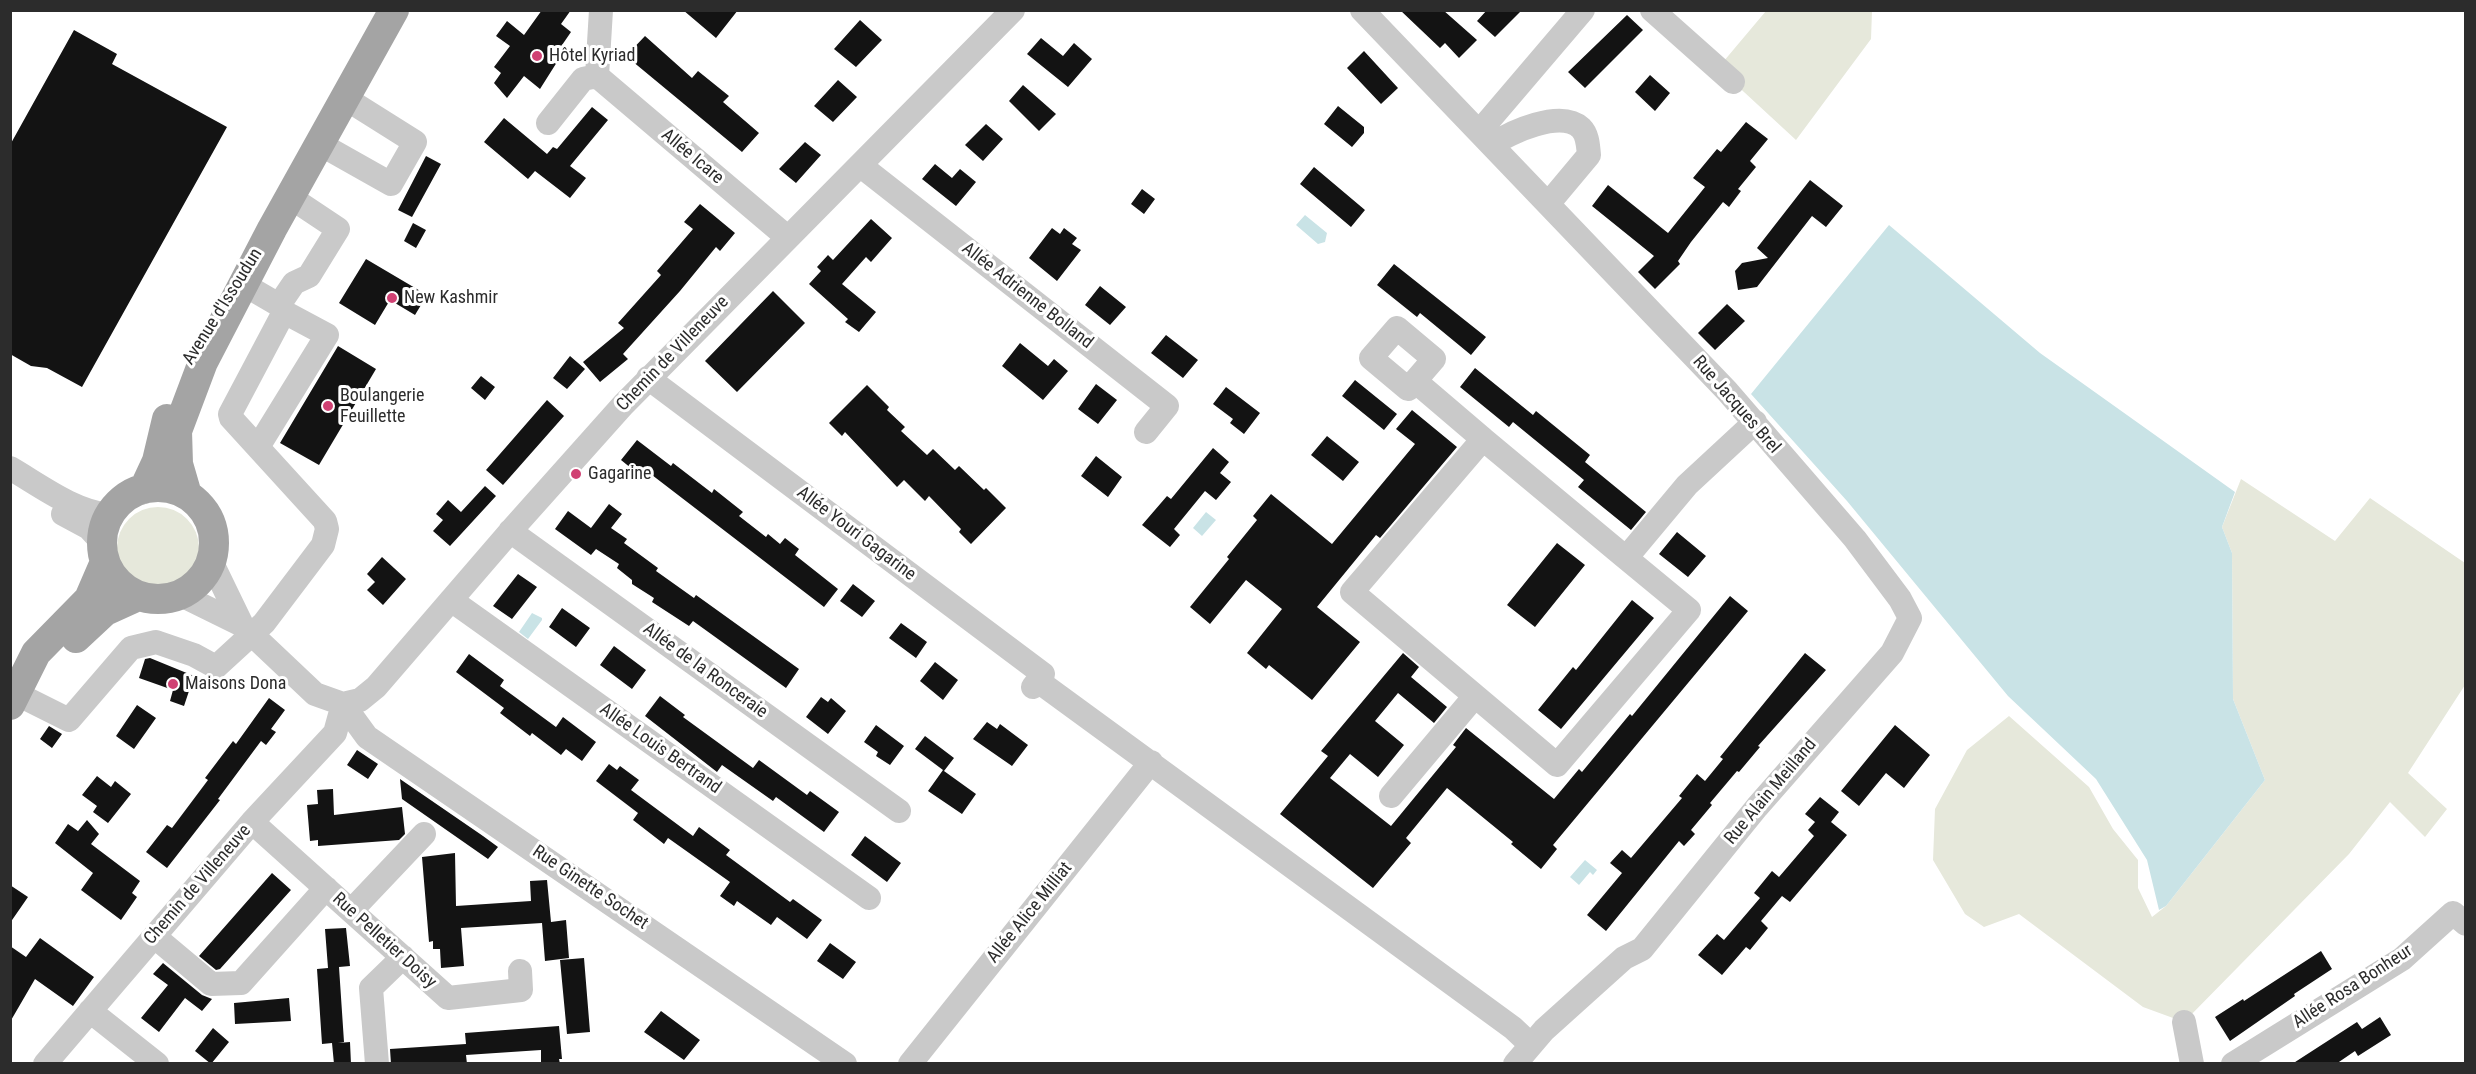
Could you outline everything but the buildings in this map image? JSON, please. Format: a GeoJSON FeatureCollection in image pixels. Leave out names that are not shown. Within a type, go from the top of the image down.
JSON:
{"type":"FeatureCollection","features":[{"type":"Feature","properties":{"kind":"main road","name":"Avenue d'Issoudun"},"geometry":{"type":"LineString","coordinates":[[187,495],[178,464],[177,431],[202,362],[290,196],[394,10]]}},
{"type":"Feature","properties":{"kind":"main road","name":"Avenue d'Issoudun"},"geometry":{"type":"LineString","coordinates":[[144,489],[157,461],[173,396],[191,354],[272,229]]}},
{"type":"Feature","properties":{"kind":"main road"},"geometry":{"type":"LineString","coordinates":[[14,699],[36,653],[89,598],[105,540],[121,501],[144,489],[158,487],[173,489],[187,495],[205,512],[214,536],[212,561],[205,575],[181,594],[160,599],[138,596],[118,583],[105,540]]}},
{"type":"Feature","properties":{"kind":"main road"},"geometry":{"type":"LineString","coordinates":[[14,699],[105,611],[138,596]]}},
{"type":"Feature","properties":{"kind":"street"},"geometry":{"type":"LineString","coordinates":[[548,123],[583,78],[597,76],[601,10]]}},
{"type":"Feature","properties":{"kind":"street","name":"Chemin de Villeneuve"},"geometry":{"type":"LineString","coordinates":[[45,1064],[252,822],[335,733],[343,704],[360,700],[376,687],[510,531],[648,378],[787,237],[861,166],[1013,10]]}},
{"type":"Feature","properties":{"kind":"street","name":"Rue Jacques Brel"},"geometry":{"type":"LineString","coordinates":[[1362,10],[1755,422],[1855,539],[1900,600],[1910,618]]}},
{"type":"Feature","properties":{"kind":"street"},"geometry":{"type":"LineString","coordinates":[[1485,138],[1583,10]]}},
{"type":"Feature","properties":{"kind":"street"},"geometry":{"type":"LineString","coordinates":[[1652,10],[1733,82]]}},
{"type":"Feature","properties":{"kind":"street","name":"Allée Icare"},"geometry":{"type":"LineString","coordinates":[[597,76],[787,237]]}},
{"type":"Feature","properties":{"kind":"street"},"geometry":{"type":"LineString","coordinates":[[320,144],[391,184],[415,142],[345,98]]}},
{"type":"Feature","properties":{"kind":"street"},"geometry":{"type":"LineString","coordinates":[[1485,138],[1541,124],[1572,123],[1582,129],[1589,155],[1548,204]]}},
{"type":"Feature","properties":{"kind":"street","name":"Allée Adrienne Bolland"},"geometry":{"type":"LineString","coordinates":[[861,166],[1167,406],[1146,432]]}},
{"type":"Feature","properties":{"kind":"street"},"geometry":{"type":"LineString","coordinates":[[14,699],[69,720],[131,648],[156,642],[194,655],[216,667],[247,630],[264,623],[323,545],[327,529],[320,515],[231,418],[230,414],[294,283],[309,276],[338,229],[290,196]]}},
{"type":"Feature","properties":{"kind":"street"},"geometry":{"type":"LineString","coordinates":[[243,284],[327,335],[258,447]]}},
{"type":"Feature","properties":{"kind":"street","name":"Allée Youri Gagarine"},"geometry":{"type":"LineString","coordinates":[[648,378],[1043,674],[1032,687],[1151,762]]}},
{"type":"Feature","properties":{"kind":"street"},"geometry":{"type":"LineString","coordinates":[[1415,381],[1689,610],[1557,765],[1352,592],[1483,439]]}},
{"type":"Feature","properties":{"kind":"street"},"geometry":{"type":"LineString","coordinates":[[1626,558],[1687,485],[1755,422]]}},
{"type":"Feature","properties":{"kind":"street"},"geometry":{"type":"LineString","coordinates":[[10,468],[93,513],[105,540]]}},
{"type":"Feature","properties":{"kind":"street"},"geometry":{"type":"LineString","coordinates":[[10,487],[89,528],[105,540]]}},
{"type":"Feature","properties":{"kind":"street","name":"Allée de la Ronceraie"},"geometry":{"type":"LineString","coordinates":[[510,531],[899,811]]}},
{"type":"Feature","properties":{"kind":"street"},"geometry":{"type":"LineString","coordinates":[[212,561],[247,630]]}},
{"type":"Feature","properties":{"kind":"street"},"geometry":{"type":"LineString","coordinates":[[181,594],[247,630],[315,694],[343,704]]}},
{"type":"Feature","properties":{"kind":"street","name":"Allée Louis Bertrand"},"geometry":{"type":"LineString","coordinates":[[450,600],[869,898]]}},
{"type":"Feature","properties":{"kind":"street","name":"Rue Alain Meilland"},"geometry":{"type":"LineString","coordinates":[[1515,1064],[1544,1030],[1624,958],[1642,949],[1757,807],[1892,653],[1910,618]]}},
{"type":"Feature","properties":{"kind":"street"},"geometry":{"type":"LineString","coordinates":[[1391,796],[1475,696]]}},
{"type":"Feature","properties":{"kind":"street","name":"Rue Ginette Sochet"},"geometry":{"type":"LineString","coordinates":[[343,704],[367,737],[845,1064]]}},
{"type":"Feature","properties":{"kind":"street"},"geometry":{"type":"LineString","coordinates":[[1151,762],[1311,882],[1513,1028],[1531,1045]]}},
{"type":"Feature","properties":{"kind":"street","name":"Allée Alice Milliat"},"geometry":{"type":"LineString","coordinates":[[909,1064],[1151,762]]}},
{"type":"Feature","properties":{"kind":"street","name":"Rue Pelletier Doisy"},"geometry":{"type":"LineString","coordinates":[[252,822],[448,998],[521,990],[520,971]]}},
{"type":"Feature","properties":{"kind":"street"},"geometry":{"type":"LineString","coordinates":[[351,911],[424,834]]}},
{"type":"Feature","properties":{"kind":"street"},"geometry":{"type":"LineString","coordinates":[[155,937],[211,984],[241,982],[326,888]]}},
{"type":"Feature","properties":{"kind":"street","name":"Allée Rosa Bonheur"},"geometry":{"type":"LineString","coordinates":[[2234,1064],[2402,958],[2453,913],[2466,924]]}},
{"type":"Feature","properties":{"kind":"street"},"geometry":{"type":"LineString","coordinates":[[377,1064],[371,988],[403,957]]}},
{"type":"Feature","properties":{"kind":"street"},"geometry":{"type":"LineString","coordinates":[[90,1011],[157,1064]]}},
{"type":"Feature","properties":{"kind":"street"},"geometry":{"type":"LineString","coordinates":[[2184,1022],[2192,1064]]}},
{"type":"Feature","properties":{"kind":"shaded area"},"geometry":{"type":"Polygon","coordinates":[[[1766,11],[1872,11],[1871,39],[1796,140],[1718,68],[1766,11]]]}},
{"type":"Feature","properties":{"kind":"shaded area"},"geometry":{"type":"Polygon","coordinates":[[[2241,479],[2335,541],[2370,498],[2465,563],[2465,685],[2408,773],[2447,809],[2425,837],[2390,802],[2349,854],[2184,1022],[2143,1007],[2019,914],[1984,927],[1965,914],[1933,860],[1935,809],[1967,750],[2009,716],[2089,787],[2113,829],[2138,860],[2138,888],[2152,917],[2166,906],[2265,780],[2233,699],[2232,553],[2222,527],[2241,479]]]}},
{"type":"Feature","properties":{"kind":"shaded area"},"geometry":{"type":"Polygon","coordinates":[[[158,507],[174,510],[187,519],[196,532],[199,548],[196,564],[187,577],[174,586],[158,589],[142,586],[129,577],[120,564],[117,548],[120,532],[129,519],[142,510],[158,507]]]}},
{"type":"Feature","properties":{"kind":"water"},"geometry":{"type":"Polygon","coordinates":[[[1305,215],[1327,233],[1325,242],[1318,244],[1296,225],[1305,215]]]}},
{"type":"Feature","properties":{"kind":"water"},"geometry":{"type":"Polygon","coordinates":[[[1889,225],[2040,353],[2235,492],[2222,527],[2232,553],[2233,699],[2265,780],[2166,906],[2159,910],[2147,860],[2096,779],[2008,696],[1847,501],[1751,394],[1889,225]]]}},
{"type":"Feature","properties":{"kind":"water"},"geometry":{"type":"Polygon","coordinates":[[[1206,512],[1216,520],[1202,536],[1193,528],[1206,512]]]}},
{"type":"Feature","properties":{"kind":"water"},"geometry":{"type":"Polygon","coordinates":[[[532,613],[542,620],[528,639],[519,632],[532,613]]]}},
{"type":"Feature","properties":{"kind":"water"},"geometry":{"type":"Polygon","coordinates":[[[1585,860],[1597,870],[1593,875],[1590,872],[1579,885],[1570,877],[1585,860]]]}},
{"type":"Feature","properties":{"kind":"place","name":"Hôtel Kyriad"},"geometry":{"type":"Point","coordinates":[537,56]}},
{"type":"Feature","properties":{"kind":"place","name":"New Kashmir"},"geometry":{"type":"Point","coordinates":[392,298]}},
{"type":"Feature","properties":{"kind":"place","name":"Boulangerie Feuillette"},"geometry":{"type":"Point","coordinates":[328,406]}},
{"type":"Feature","properties":{"kind":"place","name":"Gagarine"},"geometry":{"type":"Point","coordinates":[576,474]}},
{"type":"Feature","properties":{"kind":"place","name":"Maisons Dona"},"geometry":{"type":"Point","coordinates":[173,684]}}]}
